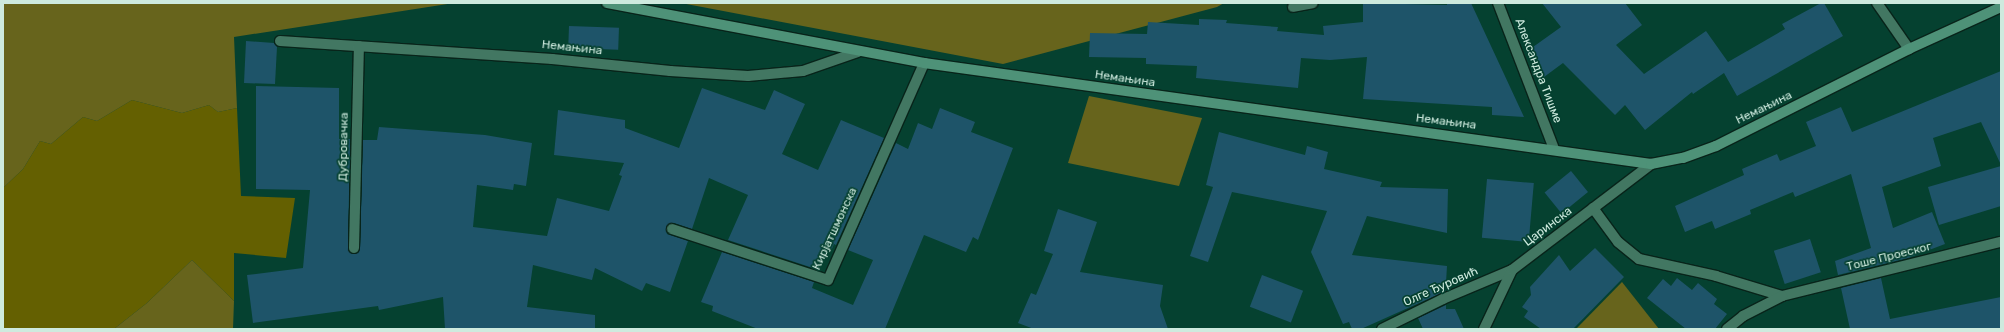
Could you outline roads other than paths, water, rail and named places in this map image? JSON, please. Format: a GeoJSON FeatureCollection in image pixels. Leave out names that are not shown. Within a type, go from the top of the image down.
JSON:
{"type":"FeatureCollection","features":[{"type":"Feature","properties":{"kind":"main road","name":"Немањина"},"geometry":{"type":"LineString","coordinates":[[607,3],[858,52],[924,63],[1232,108],[1554,149],[1651,164],[1683,158],[1716,146],[1909,49],[2001,7]]}},
{"type":"Feature","properties":{"kind":"street"},"geometry":{"type":"LineString","coordinates":[[1293,7],[1313,3]]}},
{"type":"Feature","properties":{"kind":"street"},"geometry":{"type":"LineString","coordinates":[[1877,3],[1909,49]]}},
{"type":"Feature","properties":{"kind":"street","name":"Александра Тишме"},"geometry":{"type":"LineString","coordinates":[[1502,5],[1554,149]]}},
{"type":"Feature","properties":{"kind":"street","name":"Немањина"},"geometry":{"type":"LineString","coordinates":[[280,40],[552,59],[670,72],[748,76],[803,70],[858,52]]}},
{"type":"Feature","properties":{"kind":"street","name":"Дубровачка"},"geometry":{"type":"LineString","coordinates":[[354,248],[359,46]]}},
{"type":"Feature","properties":{"kind":"street","name":"Кирјатшмонска"},"geometry":{"type":"LineString","coordinates":[[672,229],[828,280],[924,63]]}},
{"type":"Feature","properties":{"kind":"street","name":"Царинска"},"geometry":{"type":"LineString","coordinates":[[1484,329],[1512,270],[1651,164]]}},
{"type":"Feature","properties":{"kind":"street"},"geometry":{"type":"LineString","coordinates":[[1594,208],[1618,242],[1639,259],[1723,278],[1782,296]]}},
{"type":"Feature","properties":{"kind":"street","name":"Тоше Проеског"},"geometry":{"type":"LineString","coordinates":[[1727,329],[1743,316],[1782,296],[2001,242]]}},
{"type":"Feature","properties":{"kind":"street","name":"Олге Ђуровић"},"geometry":{"type":"LineString","coordinates":[[1382,329],[1443,299],[1512,270]]}}]}
